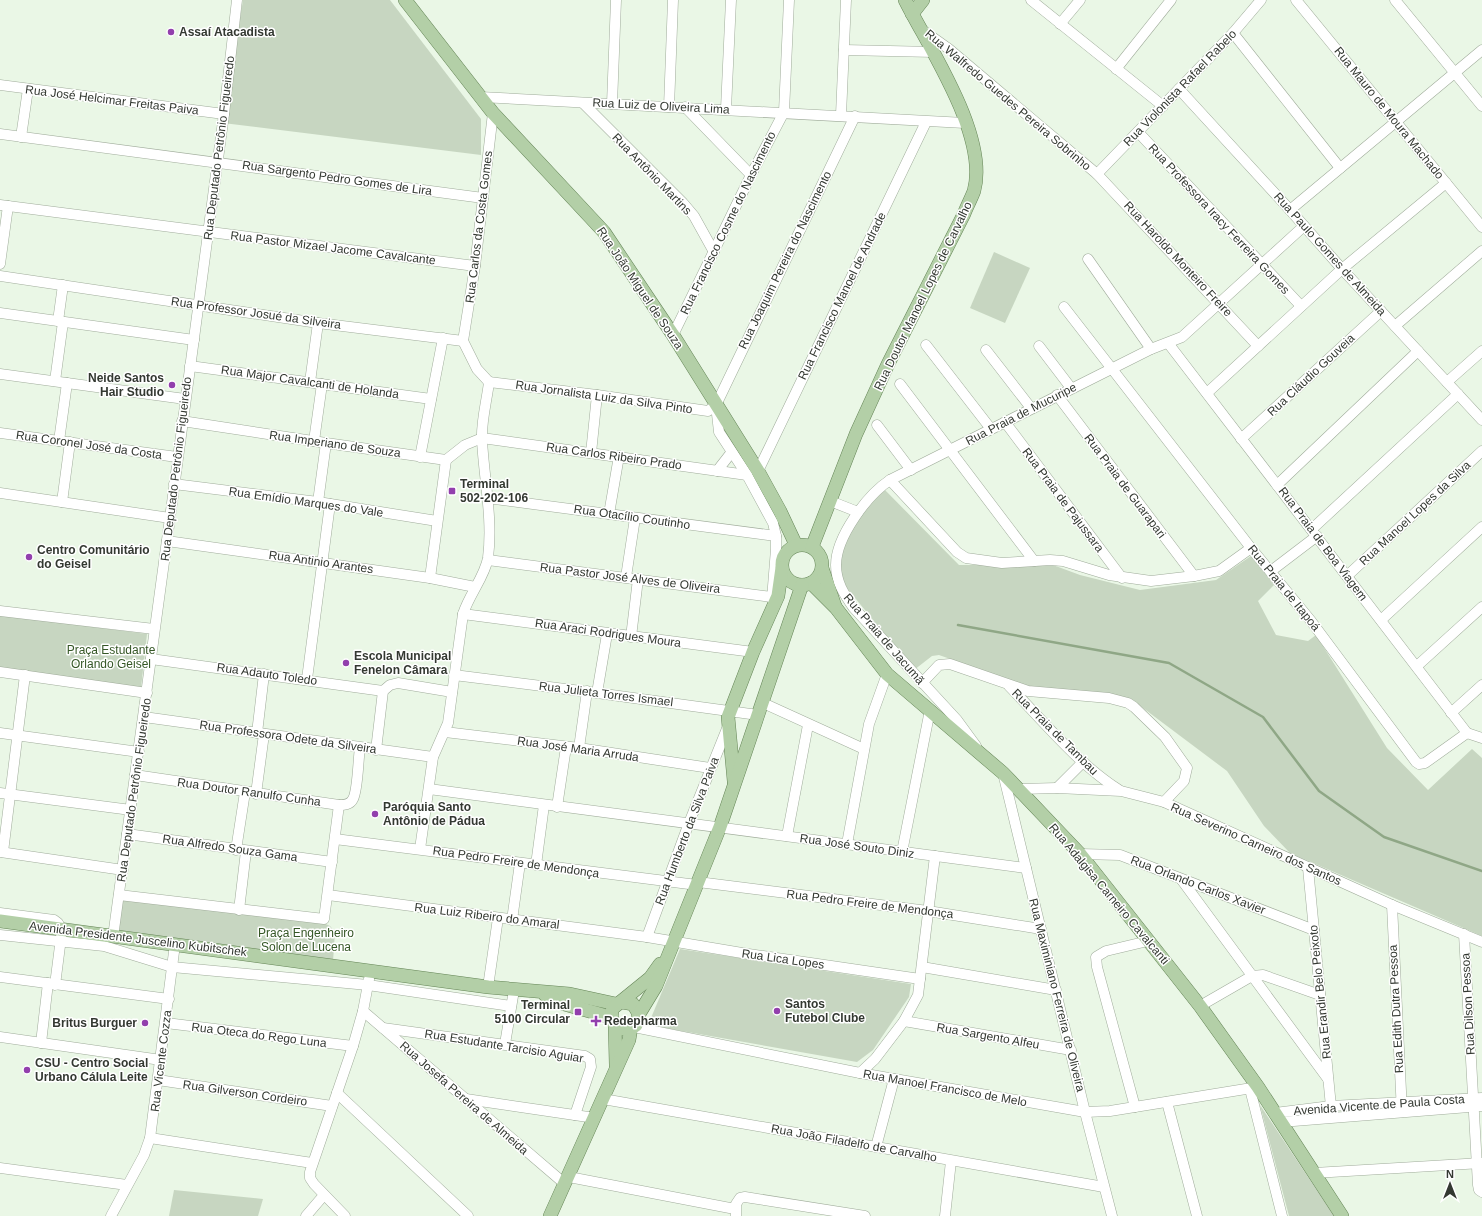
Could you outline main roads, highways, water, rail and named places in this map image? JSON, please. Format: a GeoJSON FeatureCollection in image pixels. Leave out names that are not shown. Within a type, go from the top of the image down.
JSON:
{"type":"FeatureCollection","features":[{"type":"Feature","properties":{"kind":"main road","name":"Rua João Miguel de Souza"},"geometry":{"type":"LineString","coordinates":[[405,0],[493,113],[604,232],[673,335],[716,405],[752,473],[780,511],[796,545]]}},
{"type":"Feature","properties":{"kind":"main road","name":"Rua Doutor Manoel Lopes de Carvalho"},"geometry":{"type":"LineString","coordinates":[[812,547],[856,434],[888,364],[964,214],[974,191],[976,160],[966,123],[936,56],[919,28],[905,0]]}},
{"type":"Feature","properties":{"kind":"main road"},"geometry":{"type":"LineString","coordinates":[[912,14],[923,0]]}},
{"type":"Feature","properties":{"kind":"main road"},"geometry":{"type":"LineString","coordinates":[[539,992],[564,1004],[603,1015],[626,1030],[638,1021],[639,1014],[656,986],[720,827],[735,784],[760,709],[806,584],[820,574],[822,568],[820,554],[812,547],[796,545],[787,552],[784,557],[778,592],[772,612],[753,652],[730,710],[728,726],[735,784]]}},
{"type":"Feature","properties":{"kind":"main road"},"geometry":{"type":"LineString","coordinates":[[782,568],[789,580],[806,584]]}},
{"type":"Feature","properties":{"kind":"main road","name":"Rua Adalgisa Carneiro Cavalcanti"},"geometry":{"type":"LineString","coordinates":[[822,568],[836,608]]}},
{"type":"Feature","properties":{"kind":"main road","name":"Rua Adalgisa Carneiro Cavalcanti"},"geometry":{"type":"LineString","coordinates":[[806,584],[836,608],[887,674],[1003,773],[1020,789],[1080,854],[1200,1006],[1254,1088],[1278,1118],[1342,1216]]}},
{"type":"Feature","properties":{"kind":"main road","name":"Avenida Presidente Juscelino Kubitschek"},"geometry":{"type":"LineString","coordinates":[[2,917],[61,936],[113,937],[175,944],[488,987],[570,994],[619,1003]]}},
{"type":"Feature","properties":{"kind":"main road"},"geometry":{"type":"LineString","coordinates":[[616,1068],[613,1008],[650,978],[672,946]]}},
{"type":"Feature","properties":{"kind":"main road"},"geometry":{"type":"LineString","coordinates":[[619,1003],[633,1004],[639,1014]]}},
{"type":"Feature","properties":{"kind":"main road"},"geometry":{"type":"LineString","coordinates":[[550,1216],[629,1040],[632,1027]]}},
{"type":"Feature","properties":{"kind":"waterway"},"geometry":{"type":"LineString","coordinates":[[958,625],[1169,663],[1263,717],[1319,791],[1384,837],[1482,871]]}},
{"type":"Feature","properties":{"kind":"place","name":"Assaí Atacadista"},"geometry":{"type":"Point","coordinates":[171,32]}},
{"type":"Feature","properties":{"kind":"place","name":"Neide Santos Hair Studio"},"geometry":{"type":"Point","coordinates":[172,385]}},
{"type":"Feature","properties":{"kind":"place","name":"Terminal 502-202-106"},"geometry":{"type":"Point","coordinates":[452,491]}},
{"type":"Feature","properties":{"kind":"place","name":"Centro Comunitário do Geisel"},"geometry":{"type":"Point","coordinates":[29,557]}},
{"type":"Feature","properties":{"kind":"place","name":"Escola Municipal Fenelon Câmara"},"geometry":{"type":"Point","coordinates":[346,663]}},
{"type":"Feature","properties":{"kind":"place","name":"Paróquia Santo Antônio de Pádua"},"geometry":{"type":"Point","coordinates":[375,814]}},
{"type":"Feature","properties":{"kind":"place","name":"Santos Futebol Clube"},"geometry":{"type":"Point","coordinates":[777,1011]}},
{"type":"Feature","properties":{"kind":"place","name":"Terminal 5100 Circular"},"geometry":{"type":"Point","coordinates":[578,1012]}},
{"type":"Feature","properties":{"kind":"place","name":"Redepharma"},"geometry":{"type":"Point","coordinates":[596,1021]}},
{"type":"Feature","properties":{"kind":"place","name":"Britus Burguer"},"geometry":{"type":"Point","coordinates":[145,1023]}},
{"type":"Feature","properties":{"kind":"place","name":"CSU - Centro Social Urbano Cálula Leite"},"geometry":{"type":"Point","coordinates":[27,1070]}},
{"type":"Feature","properties":{"kind":"park label","name":"Praça Estudante Orlando Geisel"},"geometry":{"type":"Point","coordinates":[111,657]}},
{"type":"Feature","properties":{"kind":"park label","name":"Praça Engenheiro Solon de Lucena"},"geometry":{"type":"Point","coordinates":[306,940]}}]}
